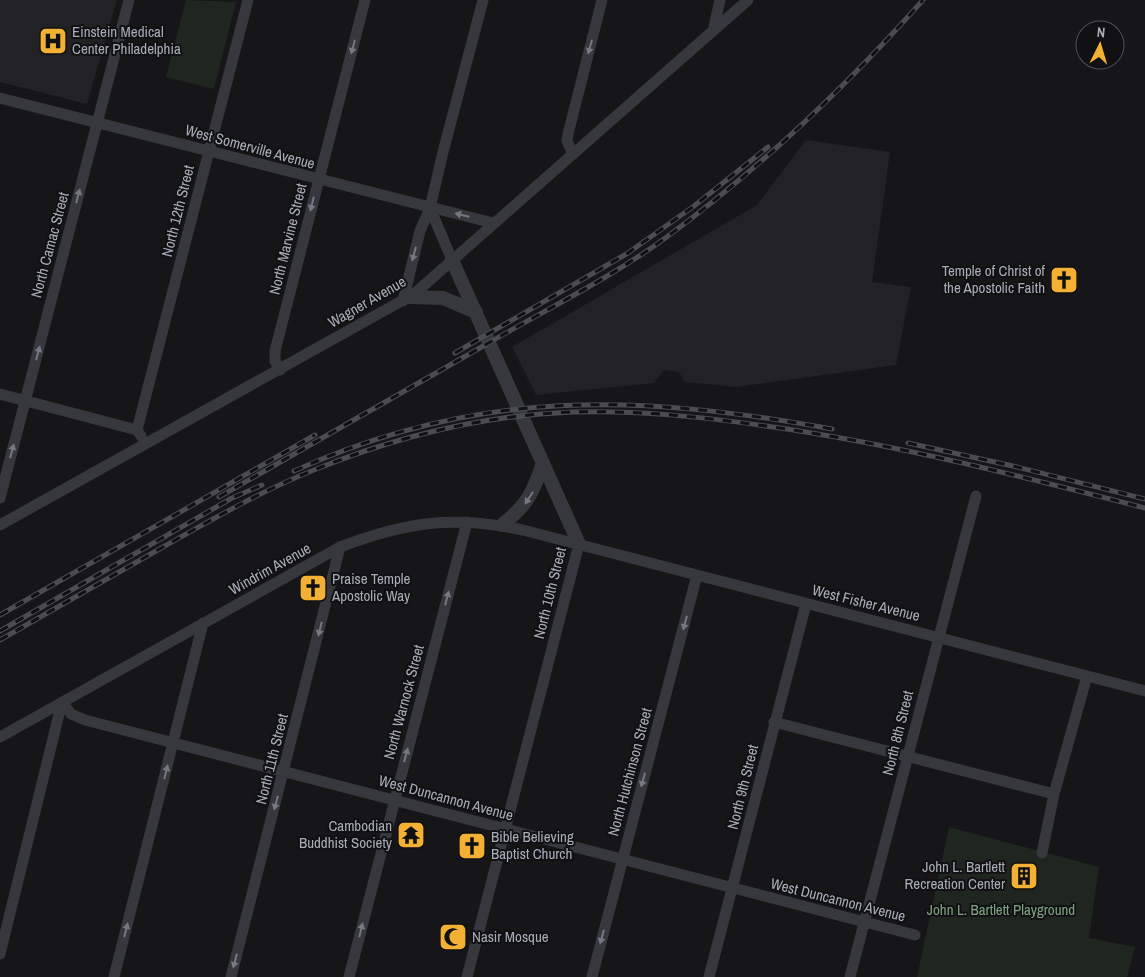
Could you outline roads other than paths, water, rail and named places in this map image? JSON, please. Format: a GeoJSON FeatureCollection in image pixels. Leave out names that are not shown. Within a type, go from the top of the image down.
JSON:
{"type":"FeatureCollection","features":[{"type":"Feature","properties":{"kind":"street","name":"North Camac Street"},"geometry":{"type":"LineString","coordinates":[[0,498],[129,0]]}},
{"type":"Feature","properties":{"kind":"street","name":"North 12th Street"},"geometry":{"type":"LineString","coordinates":[[137,430],[248,0]]}},
{"type":"Feature","properties":{"kind":"street","name":"North Marvine Street"},"geometry":{"type":"LineString","coordinates":[[280,370],[275,361],[275,351],[366,0]]}},
{"type":"Feature","properties":{"kind":"street"},"geometry":{"type":"LineString","coordinates":[[476,312],[443,298],[406,299],[420,231],[430,208],[484,0]]}},
{"type":"Feature","properties":{"kind":"street"},"geometry":{"type":"LineString","coordinates":[[573,154],[567,142],[568,134],[602,0]]}},
{"type":"Feature","properties":{"kind":"street"},"geometry":{"type":"LineString","coordinates":[[713,31],[720,0]]}},
{"type":"Feature","properties":{"kind":"street","name":"Wagner Avenue"},"geometry":{"type":"LineString","coordinates":[[1,523],[406,299],[748,0]]}},
{"type":"Feature","properties":{"kind":"street","name":"West Somerville Avenue"},"geometry":{"type":"LineString","coordinates":[[0,98],[493,223]]}},
{"type":"Feature","properties":{"kind":"street","name":"North 10th Street"},"geometry":{"type":"LineString","coordinates":[[430,208],[579,544],[467,977]]}},
{"type":"Feature","properties":{"kind":"street"},"geometry":{"type":"LineString","coordinates":[[0,394],[137,430],[145,444]]}},
{"type":"Feature","properties":{"kind":"street"},"geometry":{"type":"LineString","coordinates":[[502,526],[526,504],[534,492],[543,463]]}},
{"type":"Feature","properties":{"kind":"street","name":"North 8th Street"},"geometry":{"type":"LineString","coordinates":[[850,977],[976,496]]}},
{"type":"Feature","properties":{"kind":"street","name":"Windrim Avenue"},"geometry":{"type":"LineString","coordinates":[[0,737],[340,547],[379,533],[421,523],[467,522],[502,526],[579,544]]}},
{"type":"Feature","properties":{"kind":"street","name":"North Warnock Street"},"geometry":{"type":"LineString","coordinates":[[349,977],[467,522]]}},
{"type":"Feature","properties":{"kind":"street","name":"West Fisher Avenue"},"geometry":{"type":"LineString","coordinates":[[579,544],[1145,691]]}},
{"type":"Feature","properties":{"kind":"street","name":"North 11th Street"},"geometry":{"type":"LineString","coordinates":[[231,977],[285,772],[340,547]]}},
{"type":"Feature","properties":{"kind":"street","name":"North Hutchinson Street"},"geometry":{"type":"LineString","coordinates":[[592,977],[697,575]]}},
{"type":"Feature","properties":{"kind":"street","name":"North 9th Street"},"geometry":{"type":"LineString","coordinates":[[709,977],[806,604]]}},
{"type":"Feature","properties":{"kind":"street"},"geometry":{"type":"LineString","coordinates":[[114,977],[203,623]]}},
{"type":"Feature","properties":{"kind":"street"},"geometry":{"type":"LineString","coordinates":[[1042,853],[1054,794],[1087,676]]}},
{"type":"Feature","properties":{"kind":"street"},"geometry":{"type":"LineString","coordinates":[[0,954],[62,702]]}},
{"type":"Feature","properties":{"kind":"street","name":"West Duncannon Avenue"},"geometry":{"type":"LineString","coordinates":[[62,702],[71,714],[84,720],[915,935]]}},
{"type":"Feature","properties":{"kind":"street"},"geometry":{"type":"LineString","coordinates":[[774,722],[1054,794]]}},
{"type":"Feature","properties":{"kind":"railway"},"geometry":{"type":"LineString","coordinates":[[219,497],[601,280],[664,239],[700,212],[800,127],[923,0]]}},
{"type":"Feature","properties":{"kind":"railway"},"geometry":{"type":"LineString","coordinates":[[455,353],[628,253],[694,206],[768,147]]}},
{"type":"Feature","properties":{"kind":"railway"},"geometry":{"type":"LineString","coordinates":[[294,471],[362,444],[428,424],[494,412],[559,406],[625,405],[692,409],[761,417],[832,429]]}},
{"type":"Feature","properties":{"kind":"railway"},"geometry":{"type":"LineString","coordinates":[[0,640],[219,516],[294,478],[376,447],[408,438],[474,423],[540,414],[573,412],[646,413],[694,417],[814,433],[910,451],[1145,508]]}},
{"type":"Feature","properties":{"kind":"railway"},"geometry":{"type":"LineString","coordinates":[[0,615],[315,435]]}},
{"type":"Feature","properties":{"kind":"railway"},"geometry":{"type":"LineString","coordinates":[[908,443],[1013,466],[1145,499]]}},
{"type":"Feature","properties":{"kind":"railway"},"geometry":{"type":"LineString","coordinates":[[0,631],[232,498],[262,485]]}},
{"type":"Feature","properties":{"kind":"place","name":"Einstein Medical Center Philadelphia"},"geometry":{"type":"Point","coordinates":[53,41]}},
{"type":"Feature","properties":{"kind":"place","name":"Temple of Christ of the Apostolic Faith"},"geometry":{"type":"Point","coordinates":[1064,280]}},
{"type":"Feature","properties":{"kind":"place","name":"Praise Temple Apostolic Way"},"geometry":{"type":"Point","coordinates":[313,588]}},
{"type":"Feature","properties":{"kind":"place","name":"Cambodian Buddhist Society"},"geometry":{"type":"Point","coordinates":[411,835]}},
{"type":"Feature","properties":{"kind":"place","name":"Bible Believing Baptist Church"},"geometry":{"type":"Point","coordinates":[472,846]}},
{"type":"Feature","properties":{"kind":"place","name":"John L. Bartlett Recreation Center"},"geometry":{"type":"Point","coordinates":[1024,876]}},
{"type":"Feature","properties":{"kind":"place","name":"Nasir Mosque"},"geometry":{"type":"Point","coordinates":[453,937]}},
{"type":"Feature","properties":{"kind":"park label","name":"John L. Bartlett Playground"},"geometry":{"type":"Point","coordinates":[1001,910]}}]}
